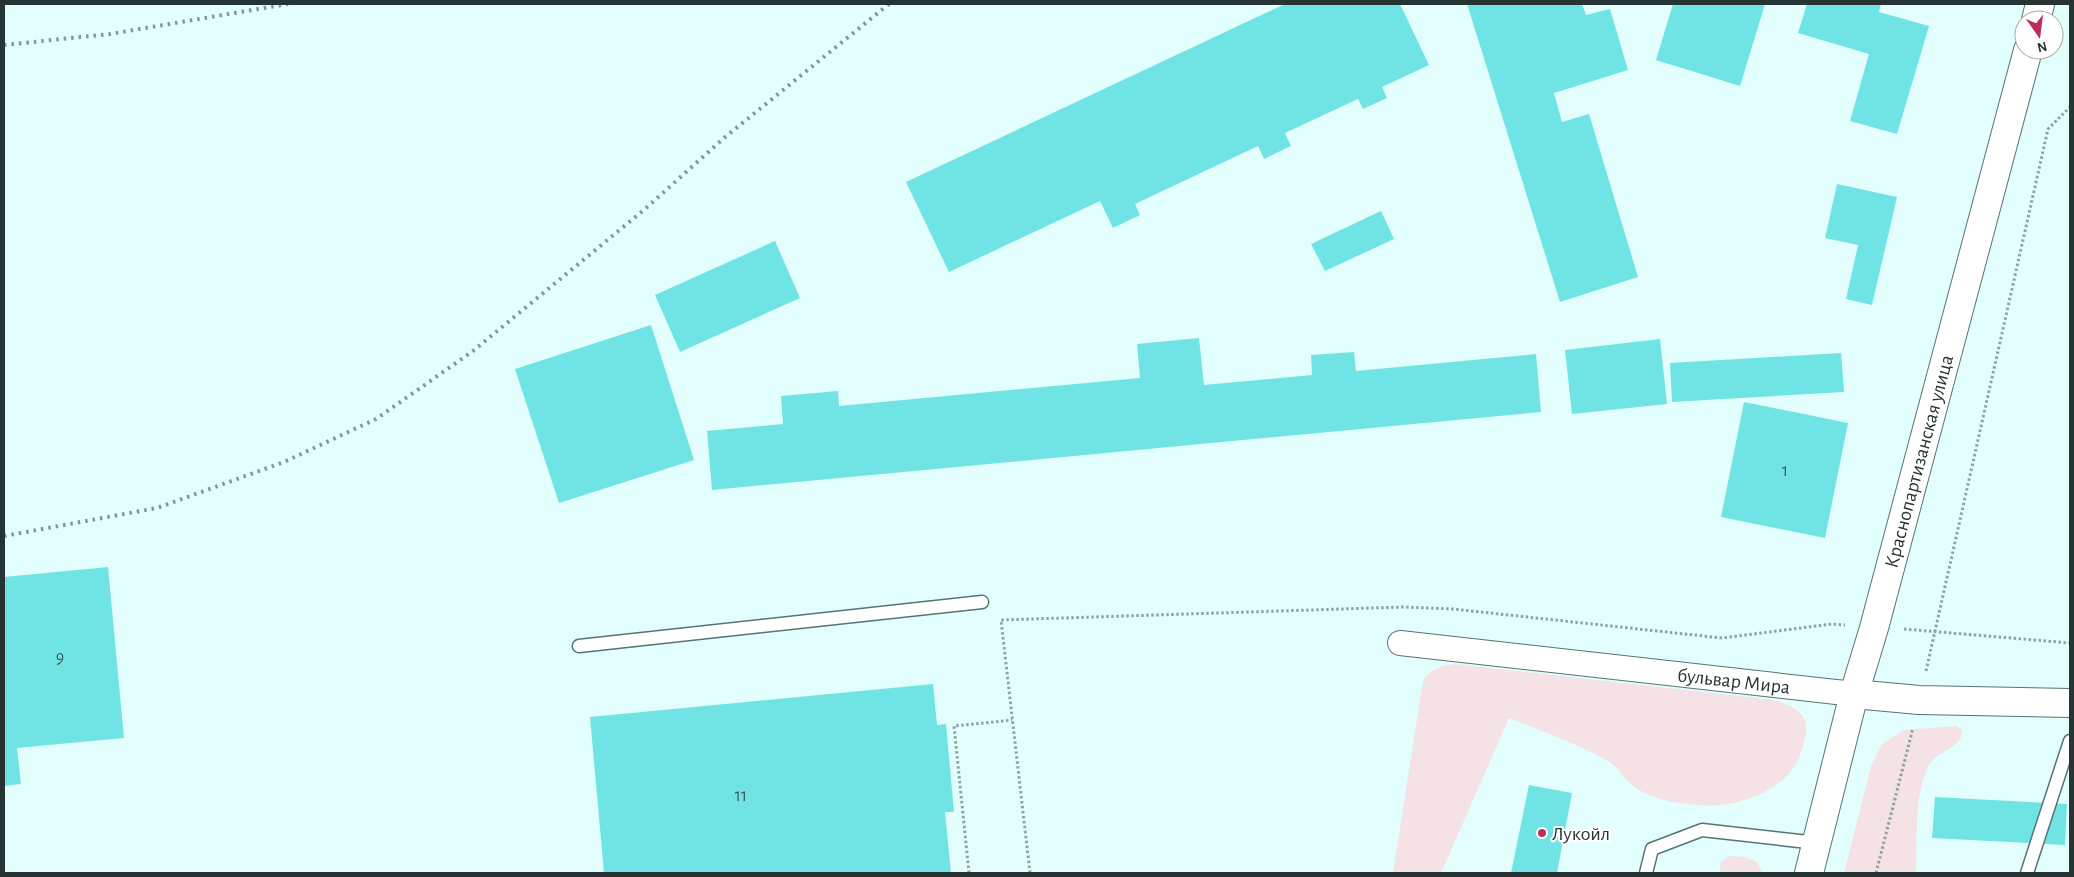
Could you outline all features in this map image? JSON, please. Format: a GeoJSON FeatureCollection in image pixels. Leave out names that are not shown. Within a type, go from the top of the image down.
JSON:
{"type":"FeatureCollection","features":[{"type":"Feature","properties":{"kind":"main road","name":"Краснопартизанская улица"},"geometry":{"type":"LineString","coordinates":[[1809,873],[1854,694],[1874,628],[2025,60]]}},
{"type":"Feature","properties":{"kind":"main road","name":"бульвар Мира"},"geometry":{"type":"LineString","coordinates":[[1854,694],[1919,700],[2070,703]]}},
{"type":"Feature","properties":{"kind":"street","name":"бульвар Мира"},"geometry":{"type":"LineString","coordinates":[[1400,643],[1854,694]]}},
{"type":"Feature","properties":{"kind":"lane"},"geometry":{"type":"LineString","coordinates":[[579,646],[982,602]]}},
{"type":"Feature","properties":{"kind":"lane"},"geometry":{"type":"LineString","coordinates":[[2027,873],[2070,741]]}},
{"type":"Feature","properties":{"kind":"lane"},"geometry":{"type":"LineString","coordinates":[[1646,873],[1652,849],[1702,830],[1817,842]]}},
{"type":"Feature","properties":{"kind":"path"},"geometry":{"type":"LineString","coordinates":[[1936,631],[2048,128],[2070,107]]}},
{"type":"Feature","properties":{"kind":"path"},"geometry":{"type":"LineString","coordinates":[[1030,873],[1001,620],[1403,607],[1453,609],[1722,638],[1832,624],[1936,631],[2070,644]]}},
{"type":"Feature","properties":{"kind":"path"},"geometry":{"type":"LineString","coordinates":[[969,873],[954,726],[1012,720]]}},
{"type":"Feature","properties":{"kind":"path"},"geometry":{"type":"LineString","coordinates":[[1876,873],[1912,737]]}},
{"type":"Feature","properties":{"kind":"shaded area"},"geometry":{"type":"Polygon","coordinates":[[[1455,664],[1775,700],[1790,706],[1801,714],[1806,725],[1806,733],[1796,764],[1786,777],[1776,785],[1751,798],[1738,802],[1699,805],[1672,802],[1646,794],[1631,784],[1610,762],[1574,744],[1509,718],[1441,873],[1393,873],[1423,681],[1437,668],[1455,664]]]}},
{"type":"Feature","properties":{"kind":"shaded area"},"geometry":{"type":"Polygon","coordinates":[[[1957,726],[1962,730],[1959,741],[1933,760],[1924,777],[1918,804],[1916,873],[1844,873],[1871,766],[1882,744],[1904,730],[1957,726]]]}},
{"type":"Feature","properties":{"kind":"shaded area"},"geometry":{"type":"Polygon","coordinates":[[[1729,856],[1745,857],[1757,862],[1762,873],[1719,873],[1721,863],[1729,856]]]}},
{"type":"Feature","properties":{"kind":"building"},"geometry":{"type":"Polygon","coordinates":[[[1285,4],[1400,4],[1429,65],[1382,87],[1387,98],[1363,109],[1358,99],[1285,133],[1291,146],[1264,159],[1258,146],[1135,204],[1140,215],[1113,228],[1100,201],[949,272],[906,182],[1285,4]]]}},
{"type":"Feature","properties":{"kind":"building"},"geometry":{"type":"Polygon","coordinates":[[[1467,4],[1582,4],[1586,15],[1610,9],[1628,70],[1554,93],[1562,122],[1589,114],[1638,277],[1560,302],[1467,4]]]}},
{"type":"Feature","properties":{"kind":"building"},"geometry":{"type":"Polygon","coordinates":[[[1673,4],[1765,4],[1740,86],[1656,60],[1673,4]]]}},
{"type":"Feature","properties":{"kind":"building"},"geometry":{"type":"Polygon","coordinates":[[[1807,4],[1881,4],[1879,12],[1929,26],[1897,134],[1850,121],[1869,54],[1798,33],[1807,4]]]}},
{"type":"Feature","properties":{"kind":"building"},"geometry":{"type":"Polygon","coordinates":[[[1837,184],[1897,197],[1872,305],[1846,299],[1858,245],[1825,238],[1837,184]]]}},
{"type":"Feature","properties":{"kind":"building"},"geometry":{"type":"Polygon","coordinates":[[[1381,211],[1394,239],[1325,271],[1311,244],[1381,211]]]}},
{"type":"Feature","properties":{"kind":"building"},"geometry":{"type":"Polygon","coordinates":[[[775,241],[800,298],[680,352],[655,295],[775,241]]]}},
{"type":"Feature","properties":{"kind":"building"},"geometry":{"type":"Polygon","coordinates":[[[651,325],[694,460],[559,503],[515,369],[651,325]]]}},
{"type":"Feature","properties":{"kind":"building"},"geometry":{"type":"Polygon","coordinates":[[[1199,338],[1204,385],[1312,375],[1311,355],[1354,352],[1356,371],[1536,354],[1541,412],[712,490],[707,431],[783,424],[781,396],[838,391],[839,406],[1140,378],[1137,344],[1199,338]]]}},
{"type":"Feature","properties":{"kind":"building"},"geometry":{"type":"Polygon","coordinates":[[[1660,339],[1667,404],[1572,414],[1565,350],[1660,339]]]}},
{"type":"Feature","properties":{"kind":"building"},"geometry":{"type":"Polygon","coordinates":[[[1841,353],[1844,392],[1672,402],[1670,363],[1841,353]]]}},
{"type":"Feature","properties":{"kind":"building"},"geometry":{"type":"Polygon","coordinates":[[[1744,402],[1848,423],[1825,538],[1721,517],[1744,402]]]}},
{"type":"Feature","properties":{"kind":"building"},"geometry":{"type":"Polygon","coordinates":[[[108,567],[124,738],[17,748],[21,784],[4,786],[4,577],[108,567]]]}},
{"type":"Feature","properties":{"kind":"building"},"geometry":{"type":"Polygon","coordinates":[[[933,684],[937,725],[946,724],[954,812],[945,812],[951,873],[604,873],[590,717],[933,684]]]}},
{"type":"Feature","properties":{"kind":"building","name":"Лукойл"},"geometry":{"type":"Polygon","coordinates":[[[1529,785],[1572,793],[1557,873],[1511,873],[1529,785]]]}},
{"type":"Feature","properties":{"kind":"building"},"geometry":{"type":"Polygon","coordinates":[[[1935,797],[2067,804],[2065,845],[1932,838],[1935,797]]]}},
{"type":"Feature","properties":{"kind":"railway"},"geometry":{"type":"LineString","coordinates":[[4,45],[110,34],[288,4]]}},
{"type":"Feature","properties":{"kind":"railway"},"geometry":{"type":"LineString","coordinates":[[4,536],[157,508],[284,462],[376,419],[473,351],[645,209],[724,138],[889,4]]}},
{"type":"Feature","properties":{"kind":"place","name":"Лукойл"},"geometry":{"type":"Point","coordinates":[1542,833]}}]}
